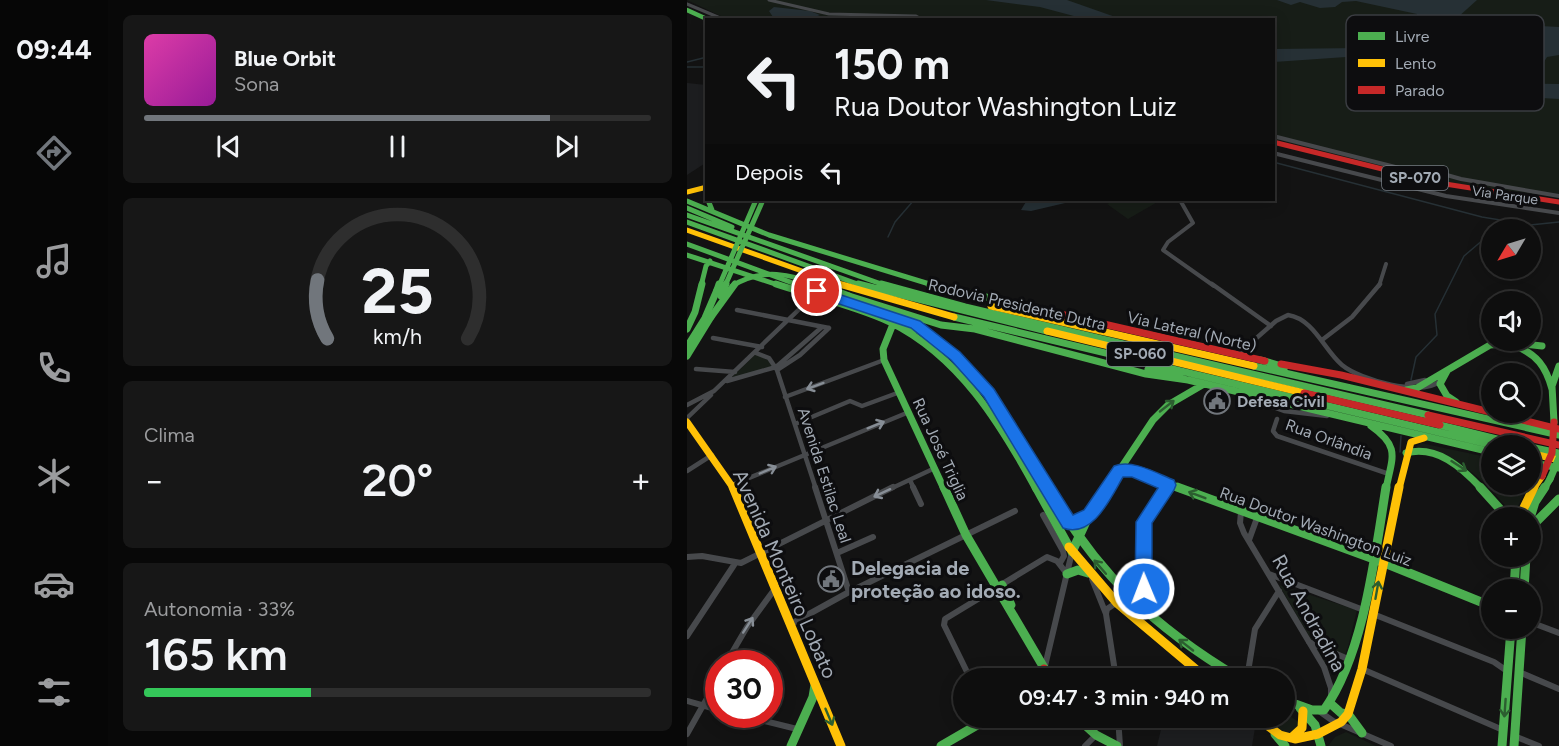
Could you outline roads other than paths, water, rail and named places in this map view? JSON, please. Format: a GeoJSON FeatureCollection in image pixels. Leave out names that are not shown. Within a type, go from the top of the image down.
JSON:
{"type":"FeatureCollection","features":[{"type":"Feature","properties":{"kind":"main road"},"geometry":{"type":"LineString","coordinates":[[687,10],[705,18]]}},
{"type":"Feature","properties":{"kind":"main road","name":"SP-070"},"geometry":{"type":"LineString","coordinates":[[1275,142],[1439,183],[1559,202]]}},
{"type":"Feature","properties":{"kind":"main road"},"geometry":{"type":"LineString","coordinates":[[687,192],[705,188]]}},
{"type":"Feature","properties":{"kind":"main road","name":"Via Lateral (Norte)"},"geometry":{"type":"LineString","coordinates":[[687,201],[725,218],[910,280],[1237,356],[1341,375],[1466,407],[1557,425]]}},
{"type":"Feature","properties":{"kind":"main road"},"geometry":{"type":"LineString","coordinates":[[708,201],[711,209],[725,218]]}},
{"type":"Feature","properties":{"kind":"main road"},"geometry":{"type":"LineString","coordinates":[[687,356],[756,201]]}},
{"type":"Feature","properties":{"kind":"main road"},"geometry":{"type":"LineString","coordinates":[[711,317],[763,201]]}},
{"type":"Feature","properties":{"kind":"main road","name":"Rodovia Presidente Dutra"},"geometry":{"type":"LineString","coordinates":[[687,208],[763,240],[861,273],[968,301],[1559,435]]}},
{"type":"Feature","properties":{"kind":"main road","name":"Rodovia Presidente Dutra"},"geometry":{"type":"LineString","coordinates":[[687,215],[861,279],[965,307],[1499,435]]}},
{"type":"Feature","properties":{"kind":"main road","name":"Rodovia Presidente Dutra"},"geometry":{"type":"LineString","coordinates":[[687,222],[793,263],[882,292],[1481,435]]}},
{"type":"Feature","properties":{"kind":"main road","name":"Rodovia Presidente Dutra"},"geometry":{"type":"LineString","coordinates":[[687,230],[788,269],[904,304],[1481,442]]}},
{"type":"Feature","properties":{"kind":"main road"},"geometry":{"type":"LineString","coordinates":[[687,244],[814,294],[895,320],[916,324],[940,342],[983,386],[1078,537],[1105,572],[1144,611],[1195,652],[1222,668]]}},
{"type":"Feature","properties":{"kind":"main road"},"geometry":{"type":"LineString","coordinates":[[687,255],[740,275],[814,294]]}},
{"type":"Feature","properties":{"kind":"main road"},"geometry":{"type":"LineString","coordinates":[[708,263],[721,258]]}},
{"type":"Feature","properties":{"kind":"main road"},"geometry":{"type":"LineString","coordinates":[[687,329],[695,312],[708,263]]}},
{"type":"Feature","properties":{"kind":"main road"},"geometry":{"type":"LineString","coordinates":[[690,345],[732,286],[760,272],[777,273],[928,322],[975,329],[1146,374],[1188,380]]}},
{"type":"Feature","properties":{"kind":"main road"},"geometry":{"type":"LineString","coordinates":[[884,360],[883,349],[895,320]]}},
{"type":"Feature","properties":{"kind":"main road"},"geometry":{"type":"LineString","coordinates":[[895,320],[952,366],[980,397],[1072,552],[1090,575],[1145,630],[1193,668]]}},
{"type":"Feature","properties":{"kind":"main road"},"geometry":{"type":"LineString","coordinates":[[1072,345],[1080,351],[1188,380],[1481,450]]}},
{"type":"Feature","properties":{"kind":"main road"},"geometry":{"type":"LineString","coordinates":[[1388,388],[1407,390],[1417,388],[1481,350]]}},
{"type":"Feature","properties":{"kind":"main road"},"geometry":{"type":"LineString","coordinates":[[1523,507],[1551,456],[1557,425],[1552,389],[1545,365],[1535,353],[1527,351]]}},
{"type":"Feature","properties":{"kind":"main road","name":"Rua José Triglia"},"geometry":{"type":"LineString","coordinates":[[884,360],[966,535],[1000,587],[1014,619],[1043,668]]}},
{"type":"Feature","properties":{"kind":"main road"},"geometry":{"type":"LineString","coordinates":[[1258,360],[1400,398]]}},
{"type":"Feature","properties":{"kind":"main road"},"geometry":{"type":"LineString","coordinates":[[1552,389],[1554,375],[1559,366]]}},
{"type":"Feature","properties":{"kind":"main road"},"geometry":{"type":"LineString","coordinates":[[1437,378],[1442,391],[1466,407]]}},
{"type":"Feature","properties":{"kind":"main road"},"geometry":{"type":"LineString","coordinates":[[1072,552],[1089,515],[1159,413],[1179,397],[1204,384]]}},
{"type":"Feature","properties":{"kind":"main road","name":"SP-060"},"geometry":{"type":"LineString","coordinates":[[1353,389],[1505,435]]}},
{"type":"Feature","properties":{"kind":"main road","name":"Avenida Monteiro Lobato"},"geometry":{"type":"LineString","coordinates":[[687,420],[732,485],[841,746]]}},
{"type":"Feature","properties":{"kind":"main road"},"geometry":{"type":"LineString","coordinates":[[1295,704],[1319,711],[1331,704],[1351,660],[1393,451],[1389,441],[1363,421]]}},
{"type":"Feature","properties":{"kind":"main road"},"geometry":{"type":"LineString","coordinates":[[1272,730],[1289,738],[1306,738],[1318,734],[1348,714],[1362,669],[1405,453],[1411,442],[1430,437]]}},
{"type":"Feature","properties":{"kind":"main road","name":"Rodovia Presidente Dutra"},"geometry":{"type":"LineString","coordinates":[[1541,444],[1559,445]]}},
{"type":"Feature","properties":{"kind":"main road","name":"Rodovia Presidente Dutra"},"geometry":{"type":"LineString","coordinates":[[1541,446],[1559,453]]}},
{"type":"Feature","properties":{"kind":"main road"},"geometry":{"type":"LineString","coordinates":[[1405,453],[1412,449],[1422,450],[1457,464],[1472,475],[1499,507]]}},
{"type":"Feature","properties":{"kind":"main road"},"geometry":{"type":"LineString","coordinates":[[1533,507],[1559,459],[1541,455]]}},
{"type":"Feature","properties":{"kind":"main road"},"geometry":{"type":"LineString","coordinates":[[1126,461],[1132,471]]}},
{"type":"Feature","properties":{"kind":"main road"},"geometry":{"type":"LineString","coordinates":[[1541,464],[1559,468]]}},
{"type":"Feature","properties":{"kind":"main road","name":"Rua Doutor Washington Luiz"},"geometry":{"type":"LineString","coordinates":[[1119,471],[1132,471],[1382,562],[1481,602]]}},
{"type":"Feature","properties":{"kind":"main road"},"geometry":{"type":"LineString","coordinates":[[1386,490],[1397,493]]}},
{"type":"Feature","properties":{"kind":"main road"},"geometry":{"type":"LineString","coordinates":[[1541,517],[1559,499]]}},
{"type":"Feature","properties":{"kind":"main road"},"geometry":{"type":"LineString","coordinates":[[1069,523],[1081,521],[1089,515]]}},
{"type":"Feature","properties":{"kind":"main road"},"geometry":{"type":"LineString","coordinates":[[1067,574],[1078,570],[1090,575]]}},
{"type":"Feature","properties":{"kind":"main road"},"geometry":{"type":"LineString","coordinates":[[1502,746],[1510,639]]}},
{"type":"Feature","properties":{"kind":"main road"},"geometry":{"type":"LineString","coordinates":[[1514,746],[1521,639]]}},
{"type":"Feature","properties":{"kind":"main road"},"geometry":{"type":"LineString","coordinates":[[791,746],[813,697],[815,683]]}},
{"type":"Feature","properties":{"kind":"main road"},"geometry":{"type":"LineString","coordinates":[[1295,704],[1312,721],[1321,746]]}},
{"type":"Feature","properties":{"kind":"main road"},"geometry":{"type":"LineString","coordinates":[[1331,704],[1339,713],[1348,714],[1362,733]]}},
{"type":"Feature","properties":{"kind":"main road"},"geometry":{"type":"LineString","coordinates":[[1289,738],[1301,731],[1303,711]]}},
{"type":"Feature","properties":{"kind":"main road"},"geometry":{"type":"LineString","coordinates":[[941,746],[971,728]]}},
{"type":"Feature","properties":{"kind":"main road"},"geometry":{"type":"LineString","coordinates":[[1088,728],[1096,735],[1118,746]]}},
{"type":"Feature","properties":{"kind":"main road"},"geometry":{"type":"LineString","coordinates":[[1270,728],[1285,746]]}},
{"type":"Feature","properties":{"kind":"street"},"geometry":{"type":"LineString","coordinates":[[769,0],[829,15],[916,16],[920,18]]}},
{"type":"Feature","properties":{"kind":"street"},"geometry":{"type":"LineString","coordinates":[[687,4],[720,18]]}},
{"type":"Feature","properties":{"kind":"street"},"geometry":{"type":"LineString","coordinates":[[1275,137],[1411,171],[1429,170],[1461,179],[1559,196]]}},
{"type":"Feature","properties":{"kind":"street","name":"Via Parque"},"geometry":{"type":"LineString","coordinates":[[1275,153],[1446,196],[1559,213]]}},
{"type":"Feature","properties":{"kind":"street"},"geometry":{"type":"LineString","coordinates":[[1181,201],[1193,223],[1189,229],[1164,245],[1163,250],[1271,326]]}},
{"type":"Feature","properties":{"kind":"street"},"geometry":{"type":"LineString","coordinates":[[1322,339],[1333,333],[1370,298],[1383,280],[1386,264]]}},
{"type":"Feature","properties":{"kind":"street"},"geometry":{"type":"LineString","coordinates":[[687,420],[814,294]]}},
{"type":"Feature","properties":{"kind":"street"},"geometry":{"type":"LineString","coordinates":[[725,381],[776,369],[796,358],[829,328],[737,310]]}},
{"type":"Feature","properties":{"kind":"street"},"geometry":{"type":"LineString","coordinates":[[1237,356],[1250,348],[1282,317],[1294,316],[1322,339],[1324,346],[1348,370],[1417,388]]}},
{"type":"Feature","properties":{"kind":"street"},"geometry":{"type":"LineString","coordinates":[[776,369],[822,327]]}},
{"type":"Feature","properties":{"kind":"street"},"geometry":{"type":"LineString","coordinates":[[713,338],[762,347]]}},
{"type":"Feature","properties":{"kind":"street"},"geometry":{"type":"LineString","coordinates":[[1250,348],[1258,360]]}},
{"type":"Feature","properties":{"kind":"street"},"geometry":{"type":"LineString","coordinates":[[756,353],[769,358],[776,369]]}},
{"type":"Feature","properties":{"kind":"street"},"geometry":{"type":"LineString","coordinates":[[785,397],[884,360]]}},
{"type":"Feature","properties":{"kind":"street"},"geometry":{"type":"LineString","coordinates":[[696,369],[735,372]]}},
{"type":"Feature","properties":{"kind":"street","name":"Avenida Estilac Leal"},"geometry":{"type":"LineString","coordinates":[[776,369],[827,518],[849,591]]}},
{"type":"Feature","properties":{"kind":"street"},"geometry":{"type":"LineString","coordinates":[[1396,383],[1418,383],[1437,378]]}},
{"type":"Feature","properties":{"kind":"street"},"geometry":{"type":"LineString","coordinates":[[687,405],[714,391]]}},
{"type":"Feature","properties":{"kind":"street"},"geometry":{"type":"LineString","coordinates":[[1235,391],[1265,406],[1295,413]]}},
{"type":"Feature","properties":{"kind":"street"},"geometry":{"type":"LineString","coordinates":[[795,424],[850,401],[864,406],[900,392]]}},
{"type":"Feature","properties":{"kind":"street"},"geometry":{"type":"LineString","coordinates":[[1265,406],[1277,419],[1284,414],[1295,413],[1342,416]]}},
{"type":"Feature","properties":{"kind":"street"},"geometry":{"type":"LineString","coordinates":[[732,485],[909,412]]}},
{"type":"Feature","properties":{"kind":"street","name":"Rua Orlândia"},"geometry":{"type":"LineString","coordinates":[[1277,419],[1273,431],[1277,436],[1389,474]]}},
{"type":"Feature","properties":{"kind":"street"},"geometry":{"type":"LineString","coordinates":[[687,471],[712,455]]}},
{"type":"Feature","properties":{"kind":"street"},"geometry":{"type":"LineString","coordinates":[[687,636],[733,565],[935,468]]}},
{"type":"Feature","properties":{"kind":"street"},"geometry":{"type":"LineString","coordinates":[[910,480],[921,504]]}},
{"type":"Feature","properties":{"kind":"street"},"geometry":{"type":"LineString","coordinates":[[1144,611],[1143,526],[1147,516],[1169,485]]}},
{"type":"Feature","properties":{"kind":"street"},"geometry":{"type":"LineString","coordinates":[[789,625],[849,591],[1015,511]]}},
{"type":"Feature","properties":{"kind":"street","name":"Rua Andradina"},"geometry":{"type":"LineString","coordinates":[[1241,512],[1241,528],[1327,675],[1331,688],[1331,704]]}},
{"type":"Feature","properties":{"kind":"street"},"geometry":{"type":"LineString","coordinates":[[1043,515],[1063,551],[1064,556],[1060,563]]}},
{"type":"Feature","properties":{"kind":"street"},"geometry":{"type":"LineString","coordinates":[[1249,540],[1257,518]]}},
{"type":"Feature","properties":{"kind":"street"},"geometry":{"type":"LineString","coordinates":[[837,553],[873,537]]}},
{"type":"Feature","properties":{"kind":"street"},"geometry":{"type":"LineString","coordinates":[[1044,668],[1072,552]]}},
{"type":"Feature","properties":{"kind":"street"},"geometry":{"type":"LineString","coordinates":[[687,557],[709,555],[733,565]]}},
{"type":"Feature","properties":{"kind":"street"},"geometry":{"type":"LineString","coordinates":[[965,668],[944,625],[948,617],[1047,557],[1060,563],[1067,574]]}},
{"type":"Feature","properties":{"kind":"street"},"geometry":{"type":"LineString","coordinates":[[1269,574],[1362,609]]}},
{"type":"Feature","properties":{"kind":"street"},"geometry":{"type":"LineString","coordinates":[[1090,575],[1106,614],[1114,668]]}},
{"type":"Feature","properties":{"kind":"street"},"geometry":{"type":"LineString","coordinates":[[735,650],[774,590]]}},
{"type":"Feature","properties":{"kind":"street"},"geometry":{"type":"LineString","coordinates":[[1249,668],[1255,629],[1279,591]]}},
{"type":"Feature","properties":{"kind":"street"},"geometry":{"type":"LineString","coordinates":[[1106,614],[1107,609],[1116,603]]}},
{"type":"Feature","properties":{"kind":"street"},"geometry":{"type":"LineString","coordinates":[[1373,614],[1494,663],[1507,671]]}},
{"type":"Feature","properties":{"kind":"street"},"geometry":{"type":"LineString","coordinates":[[1541,626],[1559,633]]}},
{"type":"Feature","properties":{"kind":"street"},"geometry":{"type":"LineString","coordinates":[[1309,641],[1351,660]]}},
{"type":"Feature","properties":{"kind":"street"},"geometry":{"type":"LineString","coordinates":[[1494,663],[1508,660]]}},
{"type":"Feature","properties":{"kind":"street"},"geometry":{"type":"LineString","coordinates":[[1362,669],[1503,731]]}},
{"type":"Feature","properties":{"kind":"street"},"geometry":{"type":"LineString","coordinates":[[1519,672],[1559,689]]}},
{"type":"Feature","properties":{"kind":"street"},"geometry":{"type":"LineString","coordinates":[[687,701],[703,706]]}},
{"type":"Feature","properties":{"kind":"street"},"geometry":{"type":"LineString","coordinates":[[687,734],[705,702]]}},
{"type":"Feature","properties":{"kind":"street"},"geometry":{"type":"LineString","coordinates":[[1319,711],[1337,723],[1391,746]]}},
{"type":"Feature","properties":{"kind":"street"},"geometry":{"type":"LineString","coordinates":[[783,726],[798,730]]}},
{"type":"Feature","properties":{"kind":"street"},"geometry":{"type":"LineString","coordinates":[[1118,728],[1118,746]]}},
{"type":"Feature","properties":{"kind":"street"},"geometry":{"type":"LineString","coordinates":[[1085,746],[1096,735]]}},
{"type":"Feature","properties":{"kind":"street"},"geometry":{"type":"LineString","coordinates":[[1515,736],[1539,746]]}},
{"type":"Feature","properties":{"kind":"waterway"},"geometry":{"type":"LineString","coordinates":[[687,62],[705,58]]}},
{"type":"Feature","properties":{"kind":"waterway"},"geometry":{"type":"LineString","coordinates":[[687,67],[705,67]]}},
{"type":"Feature","properties":{"kind":"waterway"},"geometry":{"type":"LineString","coordinates":[[1275,163],[1482,217],[1530,225],[1559,222]]}},
{"type":"Feature","properties":{"kind":"waterway"},"geometry":{"type":"LineString","coordinates":[[888,237],[895,222],[913,201]]}},
{"type":"Feature","properties":{"kind":"waterway"},"geometry":{"type":"LineString","coordinates":[[1411,380],[1416,357],[1437,335],[1435,314],[1464,256],[1481,242]]}},
{"type":"Feature","properties":{"kind":"waterway"},"geometry":{"type":"LineString","coordinates":[[1400,452],[1401,436]]}},
{"type":"Feature","properties":{"kind":"place","name":"Defesa Civil"},"geometry":{"type":"Point","coordinates":[1217,401]}},
{"type":"Feature","properties":{"kind":"place","name":"Delegacia de proteção ao idoso."},"geometry":{"type":"Point","coordinates":[831,579]}}]}
